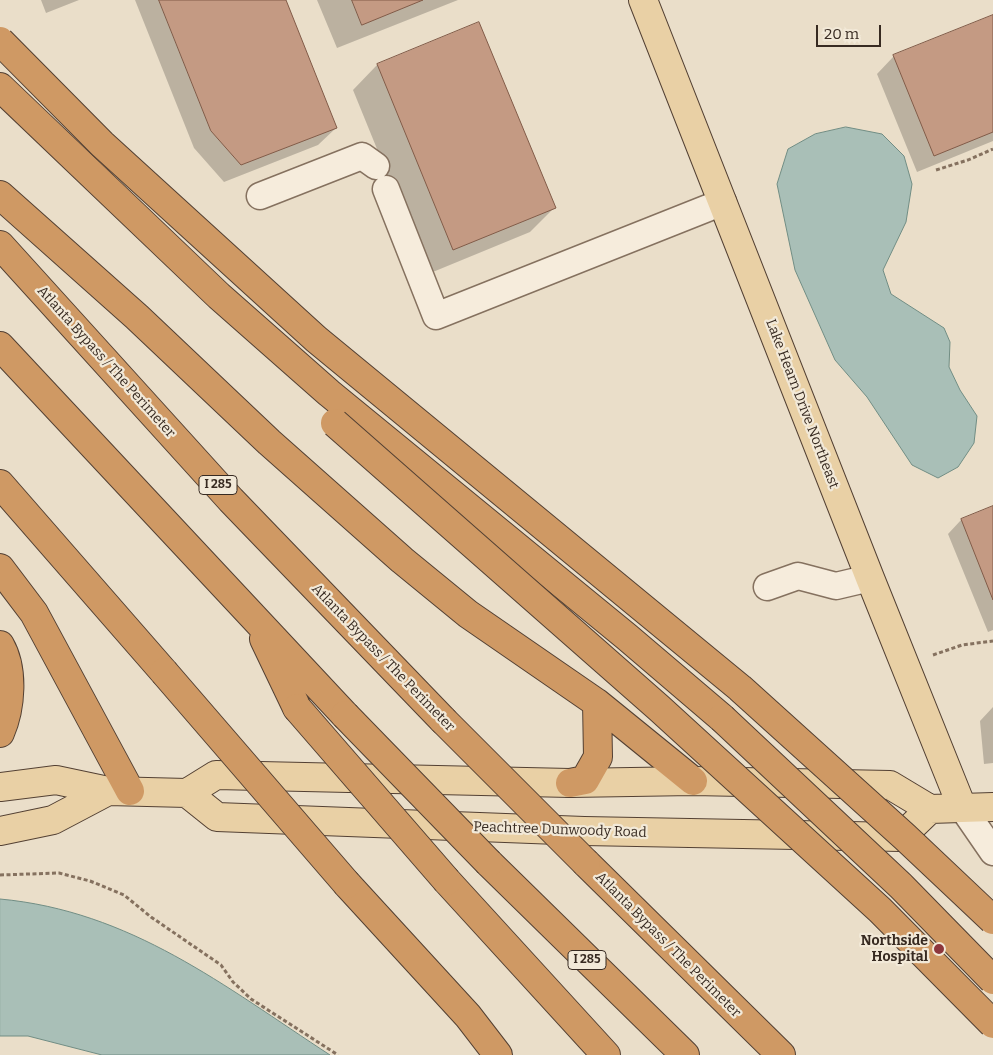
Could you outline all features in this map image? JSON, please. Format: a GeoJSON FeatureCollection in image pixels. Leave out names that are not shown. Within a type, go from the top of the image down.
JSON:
{"type":"FeatureCollection","features":[{"type":"Feature","properties":{"kind":"highway"},"geometry":{"type":"LineString","coordinates":[[0,41],[102,144],[316,339],[740,688],[906,836],[993,920]]}},
{"type":"Feature","properties":{"kind":"highway"},"geometry":{"type":"LineString","coordinates":[[0,87],[219,296],[321,386],[627,637],[722,718],[901,886],[993,980]]}},
{"type":"Feature","properties":{"kind":"highway"},"geometry":{"type":"LineString","coordinates":[[0,93],[124,222],[227,322],[335,423],[659,708],[807,842],[880,910],[993,1024]]}},
{"type":"Feature","properties":{"kind":"highway"},"geometry":{"type":"LineString","coordinates":[[0,196],[137,317],[269,442],[402,560],[468,614],[597,703],[693,781]]}},
{"type":"Feature","properties":{"kind":"highway","name":"Atlanta Bypass / The Perimeter"},"geometry":{"type":"LineString","coordinates":[[0,245],[231,500],[443,720],[781,1055]]}},
{"type":"Feature","properties":{"kind":"highway","name":"I 285"},"geometry":{"type":"LineString","coordinates":[[0,346],[345,715],[489,863],[685,1055]]}},
{"type":"Feature","properties":{"kind":"highway"},"geometry":{"type":"LineString","coordinates":[[0,484],[347,884],[468,1016],[498,1055]]}},
{"type":"Feature","properties":{"kind":"highway"},"geometry":{"type":"LineString","coordinates":[[0,568],[34,613],[119,791]]}},
{"type":"Feature","properties":{"kind":"highway"},"geometry":{"type":"LineString","coordinates":[[252,616],[297,708],[447,882],[606,1055]]}},
{"type":"Feature","properties":{"kind":"highway"},"geometry":{"type":"LineString","coordinates":[[0,645],[5,653],[10,700],[6,720],[0,733]]}},
{"type":"Feature","properties":{"kind":"highway"},"geometry":{"type":"LineString","coordinates":[[570,783],[585,780],[598,757],[597,703]]}},
{"type":"Feature","properties":{"kind":"highway"},"geometry":{"type":"LineString","coordinates":[[468,1016],[512,1055]]}},
{"type":"Feature","properties":{"kind":"main road","name":"Lake Hearn Drive Northeast"},"geometry":{"type":"LineString","coordinates":[[643,0],[962,807]]}},
{"type":"Feature","properties":{"kind":"main road"},"geometry":{"type":"LineString","coordinates":[[0,787],[56,780],[119,791],[187,792],[216,775],[570,783],[693,781],[890,785],[930,809],[993,807]]}},
{"type":"Feature","properties":{"kind":"main road"},"geometry":{"type":"LineString","coordinates":[[0,831],[53,820],[119,791]]}},
{"type":"Feature","properties":{"kind":"main road","name":"Peachtree Dunwoody Road"},"geometry":{"type":"LineString","coordinates":[[187,792],[217,817],[584,831],[901,837],[930,809]]}},
{"type":"Feature","properties":{"kind":"lane"},"geometry":{"type":"LineString","coordinates":[[260,196],[374,170],[436,316],[723,202]]}},
{"type":"Feature","properties":{"kind":"lane"},"geometry":{"type":"LineString","coordinates":[[767,587],[798,576],[836,586],[870,578]]}},
{"type":"Feature","properties":{"kind":"lane"},"geometry":{"type":"LineString","coordinates":[[962,807],[993,852]]}},
{"type":"Feature","properties":{"kind":"path"},"geometry":{"type":"LineString","coordinates":[[936,170],[968,160],[993,149]]}},
{"type":"Feature","properties":{"kind":"path"},"geometry":{"type":"LineString","coordinates":[[933,655],[962,645],[993,641]]}},
{"type":"Feature","properties":{"kind":"path"},"geometry":{"type":"LineString","coordinates":[[0,875],[59,873],[90,881],[124,895],[151,917],[220,965],[233,982],[251,999],[330,1048],[338,1055]]}},
{"type":"Feature","properties":{"kind":"path"},"geometry":{"type":"LineString","coordinates":[[328,1055],[330,1048]]}},
{"type":"Feature","properties":{"kind":"water"},"geometry":{"type":"Polygon","coordinates":[[[846,127],[882,134],[904,156],[912,184],[906,222],[883,270],[891,294],[944,328],[950,342],[949,367],[960,390],[977,416],[974,443],[958,467],[938,478],[912,465],[867,397],[835,360],[795,270],[777,184],[788,149],[815,134],[846,127]]]}},
{"type":"Feature","properties":{"kind":"water"},"geometry":{"type":"Polygon","coordinates":[[[0,899],[47,906],[92,919],[134,935],[214,978],[330,1055],[102,1055],[28,1036],[0,1036],[0,899]]]}},
{"type":"Feature","properties":{"kind":"building"},"geometry":{"type":"Polygon","coordinates":[[[159,0],[286,0],[337,128],[241,165],[211,131],[159,0]]]}},
{"type":"Feature","properties":{"kind":"building"},"geometry":{"type":"Polygon","coordinates":[[[352,0],[423,0],[362,25],[352,0]]]}},
{"type":"Feature","properties":{"kind":"building"},"geometry":{"type":"Polygon","coordinates":[[[993,15],[993,132],[934,156],[893,55],[993,15]]]}},
{"type":"Feature","properties":{"kind":"building"},"geometry":{"type":"Polygon","coordinates":[[[479,22],[556,208],[453,250],[377,64],[479,22]]]}},
{"type":"Feature","properties":{"kind":"building"},"geometry":{"type":"Polygon","coordinates":[[[993,506],[993,600],[961,519],[993,506]]]}},
{"type":"Feature","properties":{"kind":"place","name":"Northside Hospital"},"geometry":{"type":"Point","coordinates":[939,949]}}]}
